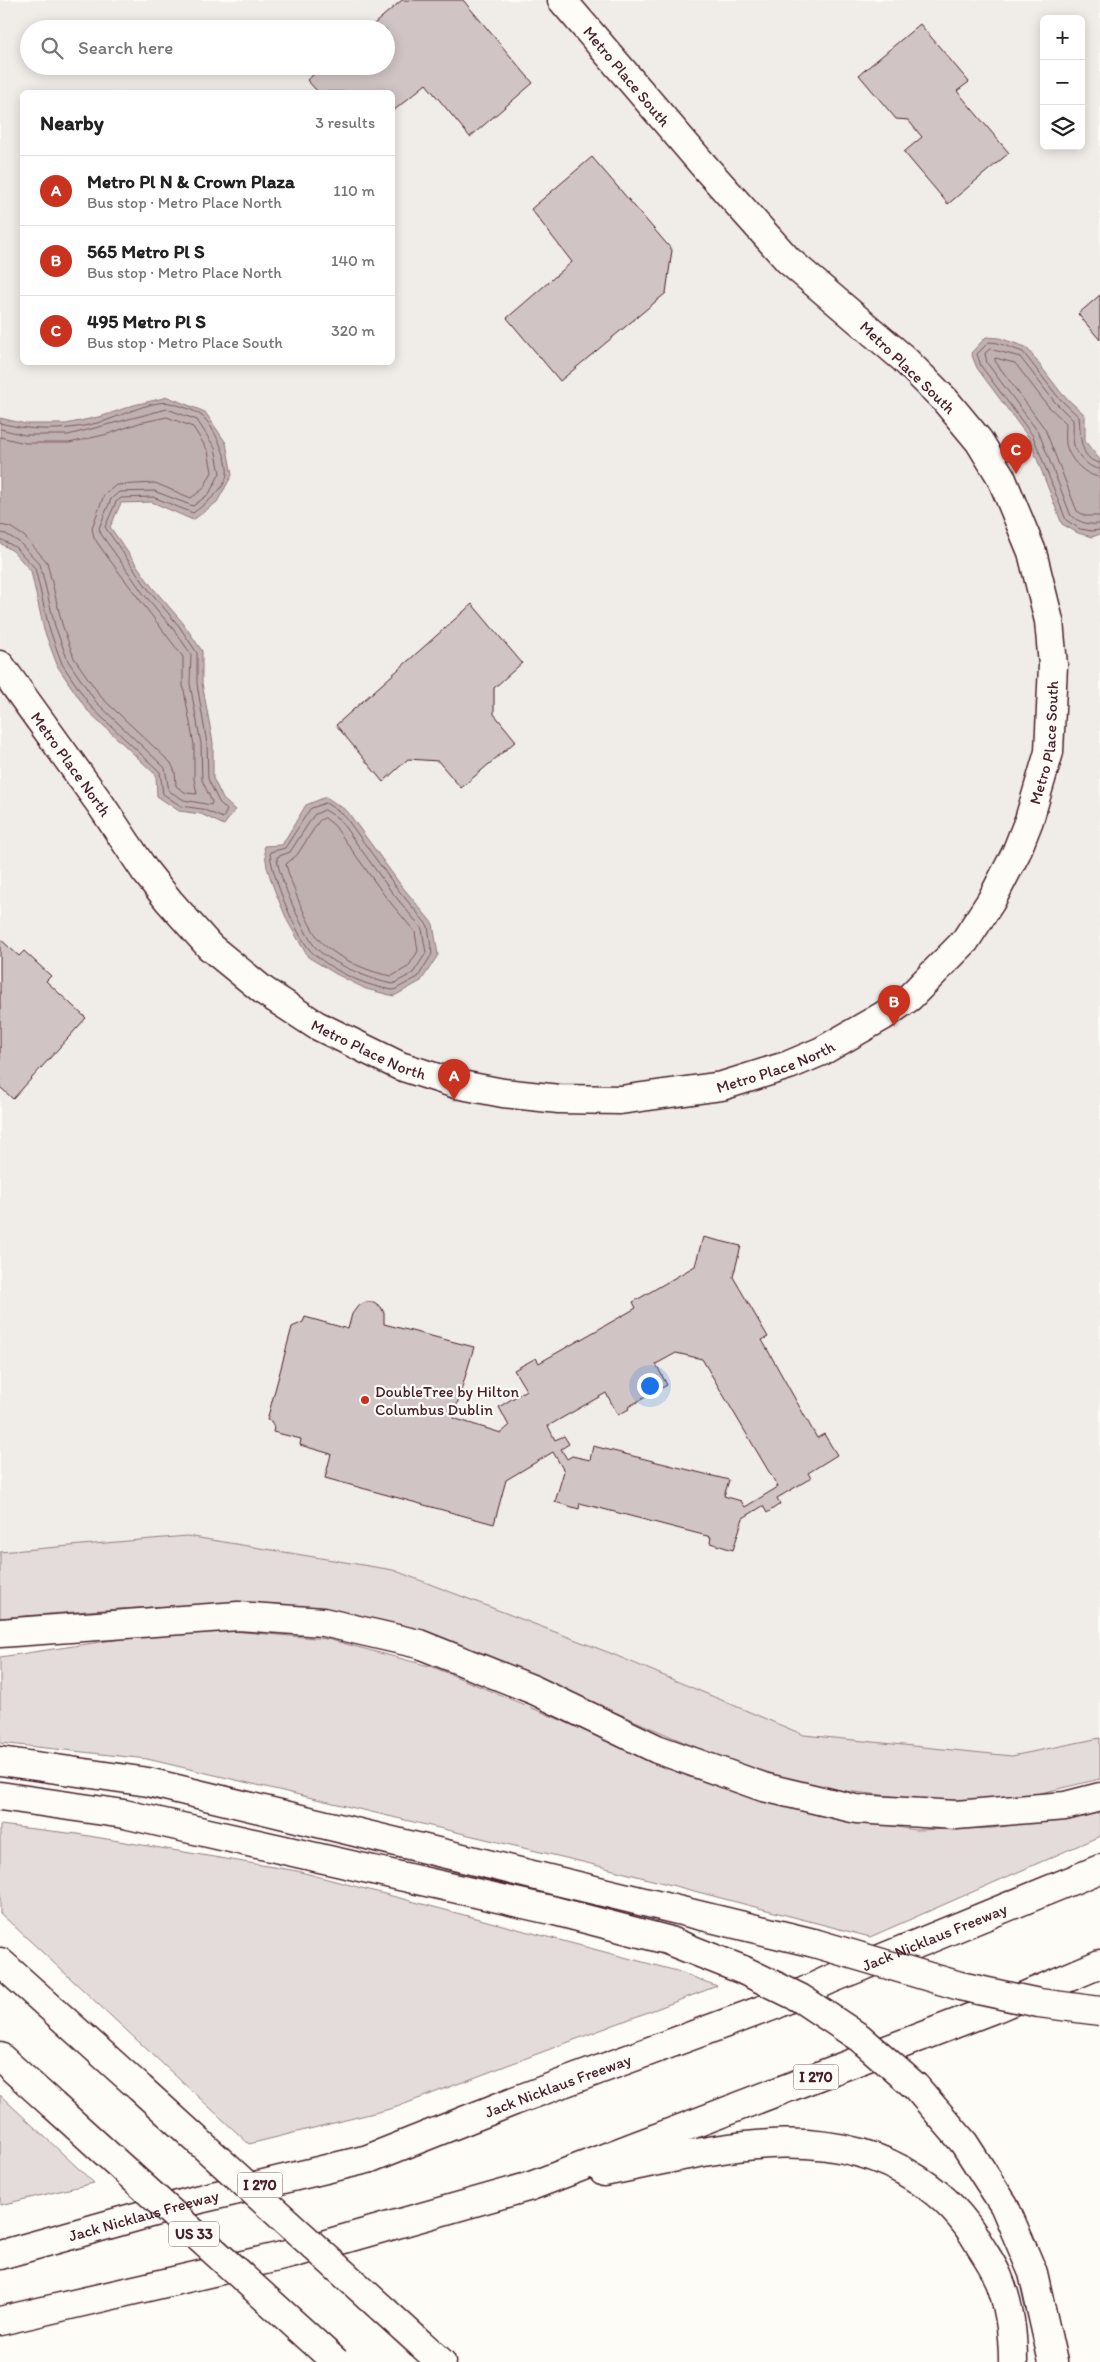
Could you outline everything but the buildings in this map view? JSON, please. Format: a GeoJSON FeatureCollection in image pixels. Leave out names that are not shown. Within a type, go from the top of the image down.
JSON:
{"type":"FeatureCollection","features":[{"type":"Feature","properties":{"kind":"main road","name":"Metro Place South"},"geometry":{"type":"LineString","coordinates":[[562,0],[704,166],[788,260],[904,359],[945,400],[979,441],[1001,477],[1032,552],[1049,621],[1053,665],[1046,767],[1022,837],[991,902],[965,941],[910,997]]}},
{"type":"Feature","properties":{"kind":"main road","name":"Metro Place North"},"geometry":{"type":"LineString","coordinates":[[0,666],[96,798],[145,871],[168,901],[210,946],[264,992],[316,1025],[400,1066],[456,1084],[503,1094],[559,1100],[620,1100],[722,1086],[789,1064],[822,1051],[883,1016],[910,997]]}},
{"type":"Feature","properties":{"kind":"main road"},"geometry":{"type":"LineString","coordinates":[[0,1633],[238,1616],[323,1622],[419,1644],[534,1690],[657,1749],[764,1787],[856,1809],[956,1815],[1065,1806],[1100,1797]]}},
{"type":"Feature","properties":{"kind":"main road"},"geometry":{"type":"LineString","coordinates":[[0,1761],[148,1782],[814,1943],[960,1986],[1039,2003],[1100,2011]]}},
{"type":"Feature","properties":{"kind":"main road"},"geometry":{"type":"LineString","coordinates":[[0,1796],[124,1814],[555,1911],[667,1940],[743,1970],[800,1998],[860,2038],[916,2087],[964,2143],[1004,2206],[1033,2273],[1053,2362]]}},
{"type":"Feature","properties":{"kind":"main road","name":"Jack Nicklaus Freeway"},"geometry":{"type":"LineString","coordinates":[[0,2255],[200,2199],[368,2159],[514,2101],[775,2005],[831,1979],[1100,1869]]}},
{"type":"Feature","properties":{"kind":"main road"},"geometry":{"type":"LineString","coordinates":[[0,1962],[441,2362]]}},
{"type":"Feature","properties":{"kind":"main road","name":"I 270"},"geometry":{"type":"LineString","coordinates":[[0,2321],[291,2254],[531,2186],[996,2008],[1100,1964]]}},
{"type":"Feature","properties":{"kind":"main road","name":"US 33"},"geometry":{"type":"LineString","coordinates":[[0,2057],[336,2362]]}},
{"type":"Feature","properties":{"kind":"main road"},"geometry":{"type":"LineString","coordinates":[[0,2062],[53,2105]]}},
{"type":"Feature","properties":{"kind":"main road"},"geometry":{"type":"LineString","coordinates":[[531,2186],[743,2145],[795,2142],[847,2148],[896,2164],[937,2192],[970,2228],[998,2277],[1013,2335],[1013,2362]]}},
{"type":"Feature","properties":{"kind":"shaded area"},"geometry":{"type":"Polygon","coordinates":[[[0,0],[1100,0],[1100,1738],[1012,1756],[804,1735],[610,1653],[187,1536],[0,1552],[0,0]]]}},
{"type":"Feature","properties":{"kind":"shaded area"},"geometry":{"type":"Polygon","coordinates":[[[187,1536],[393,1570],[610,1653],[804,1735],[1012,1756],[1100,1738],[1100,1779],[1024,1797],[937,1801],[817,1788],[716,1756],[457,1644],[348,1617],[221,1603],[0,1618],[0,1552],[187,1536]]]}},
{"type":"Feature","properties":{"kind":"shaded area"},"geometry":{"type":"Polygon","coordinates":[[[194,1628],[327,1639],[433,1667],[556,1718],[689,1777],[792,1809],[915,1830],[993,1828],[1100,1810],[1100,1836],[870,1937],[587,1863],[147,1759],[0,1743],[0,1657],[194,1628]]]}},
{"type":"Feature","properties":{"kind":"shaded area"},"geometry":{"type":"Polygon","coordinates":[[[0,1825],[77,1834],[297,1871],[677,1971],[717,1986],[394,2108],[249,2144],[0,1913],[0,1825]]]}},
{"type":"Feature","properties":{"kind":"shaded area"},"geometry":{"type":"Polygon","coordinates":[[[0,2095],[94,2183],[0,2205],[0,2095]]]}},
{"type":"Feature","properties":{"kind":"water"},"geometry":{"type":"Polygon","coordinates":[[[986,337],[999,338],[1026,347],[1062,394],[1085,415],[1085,441],[1100,460],[1100,534],[1092,537],[1078,533],[1062,524],[1029,438],[977,368],[971,353],[986,337]]]}},
{"type":"Feature","properties":{"kind":"water"},"geometry":{"type":"Polygon","coordinates":[[[168,397],[205,412],[226,443],[232,475],[217,502],[193,520],[152,502],[121,503],[110,527],[152,587],[183,623],[202,651],[202,683],[213,743],[213,778],[223,799],[235,810],[224,825],[201,814],[179,811],[157,796],[156,775],[87,710],[58,667],[44,630],[31,571],[13,551],[0,543],[0,418],[26,424],[66,424],[103,416],[134,405],[168,397]]]}},
{"type":"Feature","properties":{"kind":"water"},"geometry":{"type":"Polygon","coordinates":[[[326,797],[347,811],[400,884],[433,924],[438,955],[421,981],[394,996],[366,989],[308,957],[288,922],[274,889],[267,867],[264,846],[282,845],[306,805],[326,797]]]}},
{"type":"Feature","properties":{"kind":"place","name":"495 Metro Pl S"},"geometry":{"type":"Point","coordinates":[1016,474]}},
{"type":"Feature","properties":{"kind":"place","name":"565 Metro Pl S"},"geometry":{"type":"Point","coordinates":[894,1026]}},
{"type":"Feature","properties":{"kind":"place","name":"Metro Pl N & Crown Plaza"},"geometry":{"type":"Point","coordinates":[454,1100]}},
{"type":"Feature","properties":{"kind":"place","name":"DoubleTree by Hilton Columbus Dublin"},"geometry":{"type":"Point","coordinates":[365,1400]}}]}
